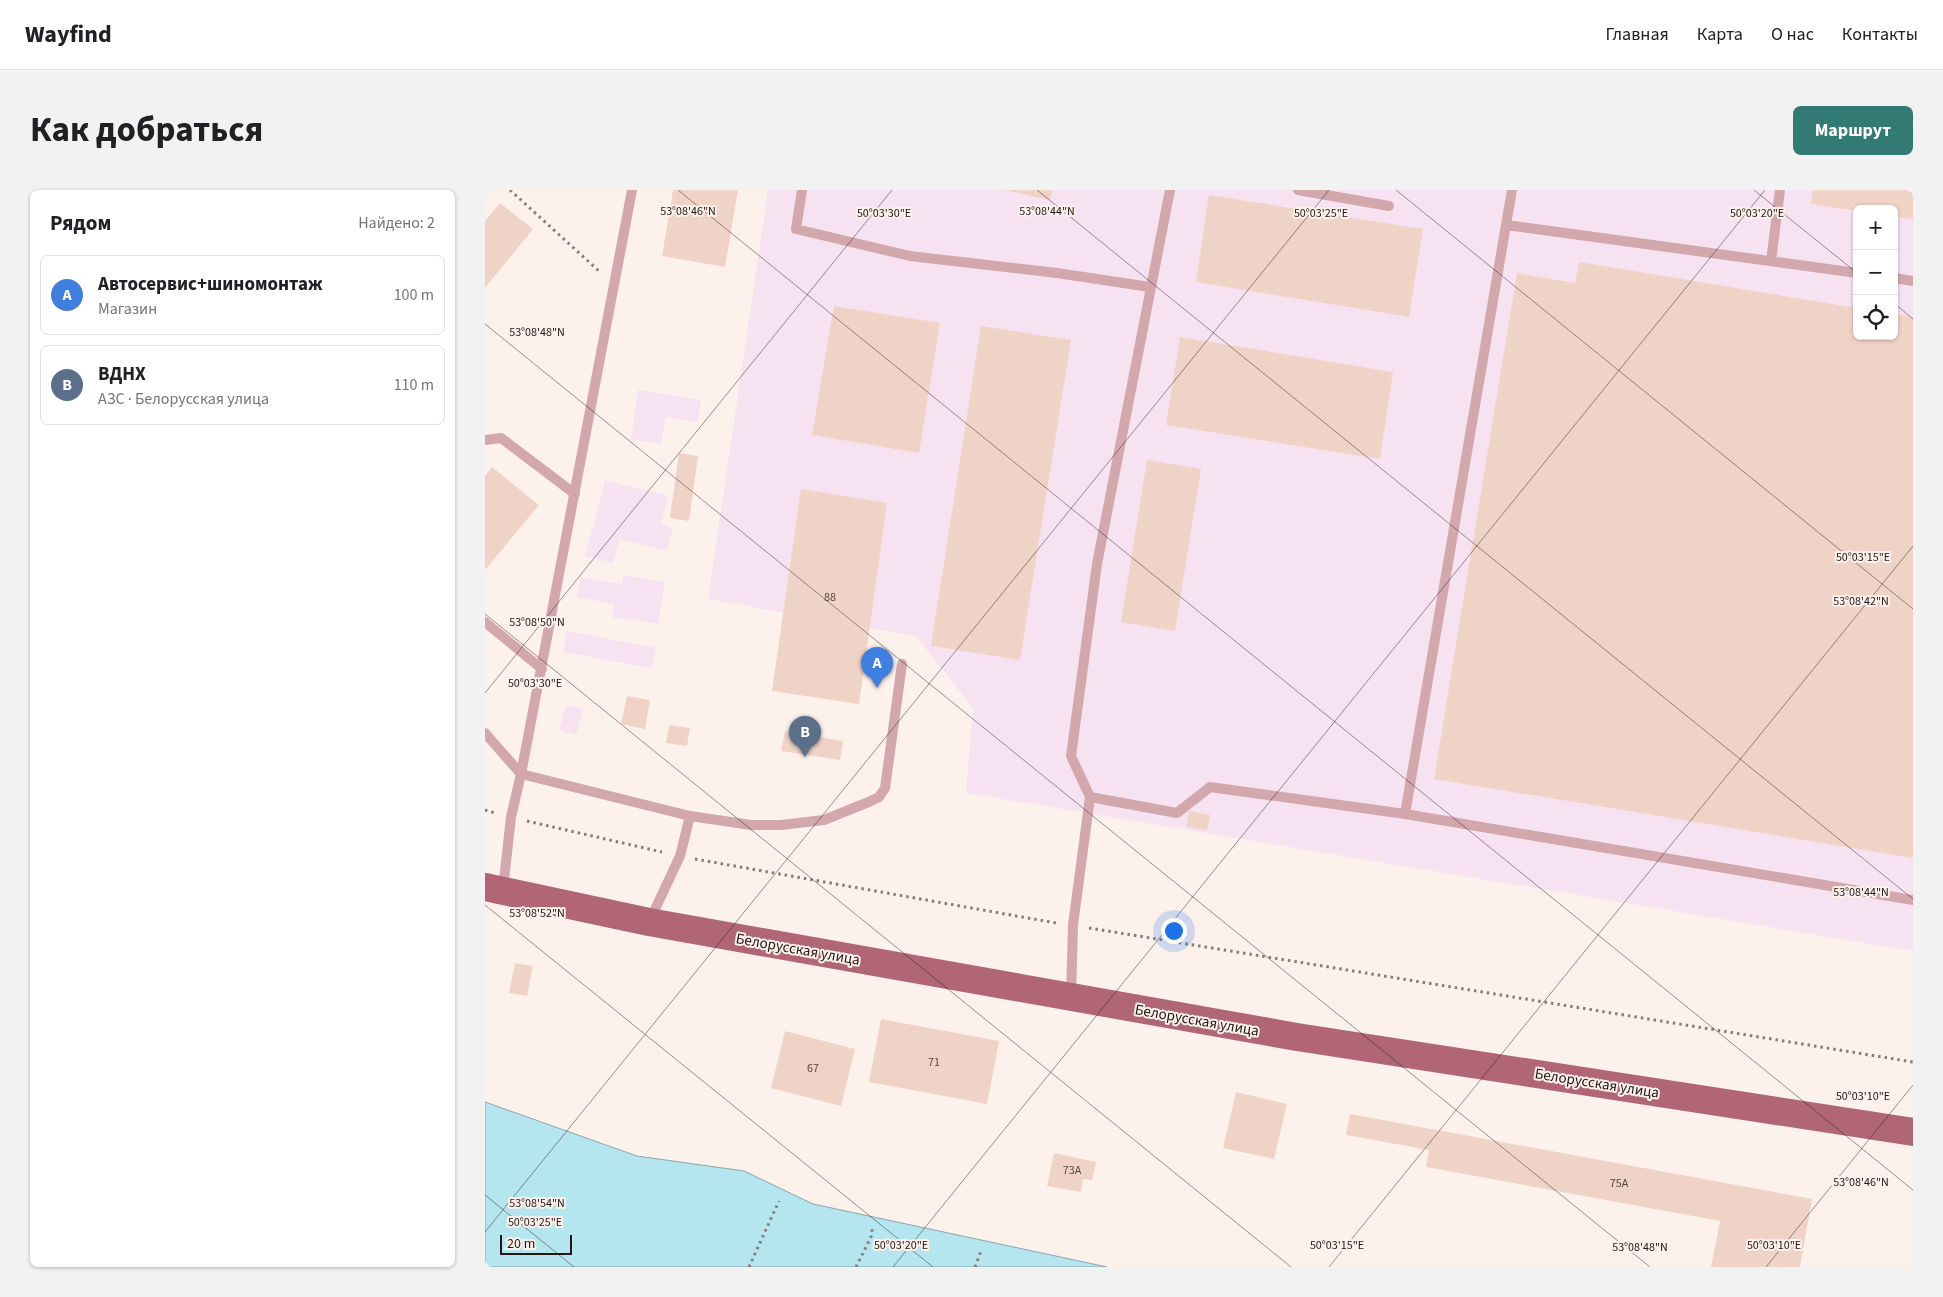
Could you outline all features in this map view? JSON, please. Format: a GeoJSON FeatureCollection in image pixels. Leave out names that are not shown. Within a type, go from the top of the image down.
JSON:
{"type":"FeatureCollection","features":[{"type":"Feature","properties":{"kind":"main road","name":"Белорусская улица"},"geometry":{"type":"LineString","coordinates":[[494,890],[649,922],[1297,1037],[1913,1132]]}},
{"type":"Feature","properties":{"kind":"lane"},"geometry":{"type":"LineString","coordinates":[[494,890],[521,774],[542,669],[632,190]]}},
{"type":"Feature","properties":{"kind":"lane"},"geometry":{"type":"LineString","coordinates":[[802,190],[796,229],[910,256],[1057,273],[1151,287]]}},
{"type":"Feature","properties":{"kind":"lane"},"geometry":{"type":"LineString","coordinates":[[1071,998],[1073,926],[1090,797],[1071,756],[1097,564],[1169,190]]}},
{"type":"Feature","properties":{"kind":"lane"},"geometry":{"type":"LineString","coordinates":[[1298,190],[1389,206]]}},
{"type":"Feature","properties":{"kind":"lane"},"geometry":{"type":"LineString","coordinates":[[1405,814],[1513,190]]}},
{"type":"Feature","properties":{"kind":"lane"},"geometry":{"type":"LineString","coordinates":[[1771,261],[1780,190]]}},
{"type":"Feature","properties":{"kind":"lane"},"geometry":{"type":"LineString","coordinates":[[1507,225],[1853,272]]}},
{"type":"Feature","properties":{"kind":"lane"},"geometry":{"type":"LineString","coordinates":[[1898,279],[1913,281]]}},
{"type":"Feature","properties":{"kind":"lane"},"geometry":{"type":"LineString","coordinates":[[485,440],[501,438],[575,494]]}},
{"type":"Feature","properties":{"kind":"lane"},"geometry":{"type":"LineString","coordinates":[[485,622],[542,669]]}},
{"type":"Feature","properties":{"kind":"lane"},"geometry":{"type":"LineString","coordinates":[[485,732],[521,774],[691,816],[751,825],[781,825],[824,820],[879,797],[885,788],[902,664]]}},
{"type":"Feature","properties":{"kind":"lane"},"geometry":{"type":"LineString","coordinates":[[1090,797],[1177,813],[1210,787],[1405,814],[1913,900]]}},
{"type":"Feature","properties":{"kind":"lane"},"geometry":{"type":"LineString","coordinates":[[649,922],[680,856],[691,816]]}},
{"type":"Feature","properties":{"kind":"path"},"geometry":{"type":"LineString","coordinates":[[510,190],[615,286]]}},
{"type":"Feature","properties":{"kind":"path"},"geometry":{"type":"LineString","coordinates":[[485,810],[680,856],[1073,926],[1913,1062]]}},
{"type":"Feature","properties":{"kind":"path"},"geometry":{"type":"LineString","coordinates":[[749,1267],[779,1201]]}},
{"type":"Feature","properties":{"kind":"path"},"geometry":{"type":"LineString","coordinates":[[856,1267],[872,1235],[872,1228]]}},
{"type":"Feature","properties":{"kind":"path"},"geometry":{"type":"LineString","coordinates":[[975,1267],[981,1251]]}},
{"type":"Feature","properties":{"kind":"shaded area"},"geometry":{"type":"Polygon","coordinates":[[[768,190],[1913,190],[1913,951],[966,793],[973,708],[916,636],[708,599],[768,190]]]}},
{"type":"Feature","properties":{"kind":"shaded area"},"geometry":{"type":"Polygon","coordinates":[[[638,390],[701,400],[698,422],[666,417],[661,444],[631,439],[638,390]]]}},
{"type":"Feature","properties":{"kind":"shaded area"},"geometry":{"type":"Polygon","coordinates":[[[605,480],[668,496],[661,524],[673,528],[667,551],[620,539],[613,563],[585,556],[605,480]]]}},
{"type":"Feature","properties":{"kind":"shaded area"},"geometry":{"type":"Polygon","coordinates":[[[624,575],[665,582],[658,624],[612,617],[614,604],[577,597],[581,577],[622,584],[624,575]]]}},
{"type":"Feature","properties":{"kind":"shaded area"},"geometry":{"type":"Polygon","coordinates":[[[567,631],[656,648],[652,668],[563,652],[567,631]]]}},
{"type":"Feature","properties":{"kind":"shaded area"},"geometry":{"type":"Polygon","coordinates":[[[566,705],[583,709],[576,735],[559,730],[566,705]]]}},
{"type":"Feature","properties":{"kind":"water"},"geometry":{"type":"Polygon","coordinates":[[[485,1102],[637,1156],[744,1171],[813,1204],[1107,1267],[485,1267],[485,1102]]]}},
{"type":"Feature","properties":{"kind":"building"},"geometry":{"type":"Polygon","coordinates":[[[673,190],[738,190],[725,267],[662,256],[673,190]]]}},
{"type":"Feature","properties":{"kind":"building"},"geometry":{"type":"Polygon","coordinates":[[[1004,190],[1052,190],[1050,200],[1004,190]]]}},
{"type":"Feature","properties":{"kind":"building"},"geometry":{"type":"Polygon","coordinates":[[[1813,190],[1913,190],[1913,219],[1898,217],[1898,205],[1853,205],[1853,210],[1811,204],[1813,190]]]}},
{"type":"Feature","properties":{"kind":"building"},"geometry":{"type":"Polygon","coordinates":[[[1209,195],[1423,229],[1409,317],[1196,282],[1209,195]]]}},
{"type":"Feature","properties":{"kind":"building"},"geometry":{"type":"Polygon","coordinates":[[[500,203],[533,229],[485,288],[485,221],[500,203]]]}},
{"type":"Feature","properties":{"kind":"building"},"geometry":{"type":"Polygon","coordinates":[[[1579,262],[1853,307],[1853,340],[1898,340],[1898,315],[1913,317],[1913,858],[1434,779],[1517,273],[1575,283],[1579,262]]]}},
{"type":"Feature","properties":{"kind":"building"},"geometry":{"type":"Polygon","coordinates":[[[834,306],[940,323],[919,453],[812,435],[834,306]]]}},
{"type":"Feature","properties":{"kind":"building"},"geometry":{"type":"Polygon","coordinates":[[[981,326],[1071,340],[1020,660],[931,646],[981,326]]]}},
{"type":"Feature","properties":{"kind":"building"},"geometry":{"type":"Polygon","coordinates":[[[1180,337],[1393,372],[1380,459],[1166,425],[1180,337]]]}},
{"type":"Feature","properties":{"kind":"building"},"geometry":{"type":"Polygon","coordinates":[[[679,453],[698,456],[689,521],[670,518],[679,453]]]}},
{"type":"Feature","properties":{"kind":"building"},"geometry":{"type":"Polygon","coordinates":[[[1147,460],[1201,469],[1175,631],[1121,622],[1147,460]]]}},
{"type":"Feature","properties":{"kind":"building"},"geometry":{"type":"Polygon","coordinates":[[[492,467],[539,505],[485,570],[485,476],[492,467]]]}},
{"type":"Feature","properties":{"kind":"building"},"geometry":{"type":"Polygon","coordinates":[[[801,489],[887,503],[859,704],[772,691],[801,489]]]}},
{"type":"Feature","properties":{"kind":"building"},"geometry":{"type":"Polygon","coordinates":[[[627,696],[650,700],[645,729],[621,724],[627,696]]]}},
{"type":"Feature","properties":{"kind":"building"},"geometry":{"type":"Polygon","coordinates":[[[669,725],[690,728],[687,746],[666,743],[669,725]]]}},
{"type":"Feature","properties":{"kind":"building"},"geometry":{"type":"Polygon","coordinates":[[[785,731],[843,741],[840,760],[781,751],[785,731]]]}},
{"type":"Feature","properties":{"kind":"building"},"geometry":{"type":"Polygon","coordinates":[[[1189,811],[1210,815],[1207,830],[1186,827],[1189,811]]]}},
{"type":"Feature","properties":{"kind":"building"},"geometry":{"type":"Polygon","coordinates":[[[515,963],[533,966],[527,996],[509,993],[515,963]]]}},
{"type":"Feature","properties":{"kind":"building"},"geometry":{"type":"Polygon","coordinates":[[[881,1019],[999,1041],[987,1104],[869,1082],[881,1019]]]}},
{"type":"Feature","properties":{"kind":"building"},"geometry":{"type":"Polygon","coordinates":[[[785,1031],[855,1049],[841,1106],[771,1088],[785,1031]]]}},
{"type":"Feature","properties":{"kind":"building"},"geometry":{"type":"Polygon","coordinates":[[[1236,1092],[1287,1104],[1274,1159],[1223,1148],[1236,1092]]]}},
{"type":"Feature","properties":{"kind":"building"},"geometry":{"type":"Polygon","coordinates":[[[1350,1114],[1812,1199],[1800,1267],[1711,1267],[1720,1221],[1426,1167],[1429,1150],[1346,1135],[1350,1114]]]}},
{"type":"Feature","properties":{"kind":"building"},"geometry":{"type":"Polygon","coordinates":[[[1054,1153],[1096,1162],[1092,1180],[1083,1179],[1081,1192],[1047,1186],[1054,1153]]]}},
{"type":"Feature","properties":{"kind":"place","name":"Автосервис+шиномонтаж"},"geometry":{"type":"Point","coordinates":[877,688]}},
{"type":"Feature","properties":{"kind":"place","name":"ВДНХ"},"geometry":{"type":"Point","coordinates":[805,757]}}]}
